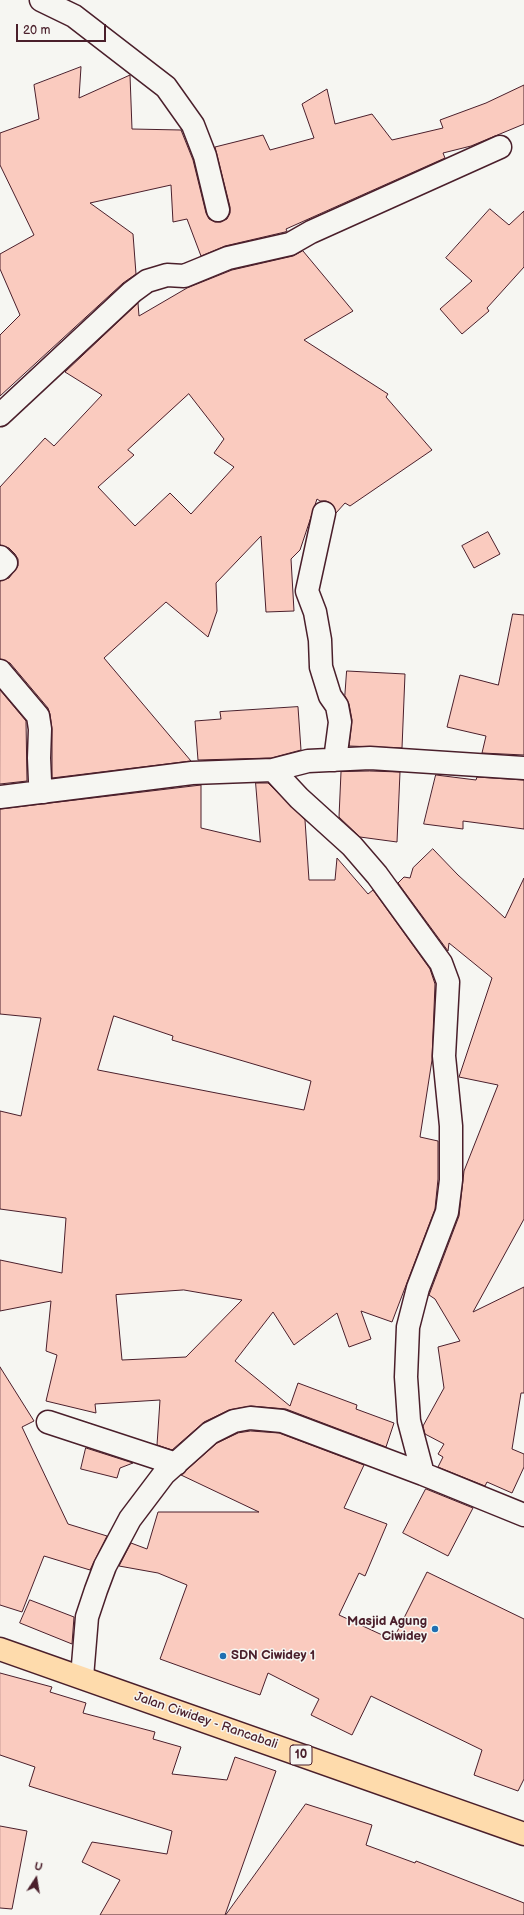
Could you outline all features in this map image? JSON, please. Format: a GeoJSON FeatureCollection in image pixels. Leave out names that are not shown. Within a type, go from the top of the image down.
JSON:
{"type":"FeatureCollection","features":[{"type":"Feature","properties":{"kind":"highway","name":"Jalan Ciwidey - Rancabali"},"geometry":{"type":"LineString","coordinates":[[0,1649],[523,1830]]}},
{"type":"Feature","properties":{"kind":"street"},"geometry":{"type":"LineString","coordinates":[[41,0],[74,16],[166,87],[193,125],[205,156],[218,210]]}},
{"type":"Feature","properties":{"kind":"street"},"geometry":{"type":"LineString","coordinates":[[0,415],[132,292],[147,281],[167,275],[184,276],[228,258],[290,244],[311,232],[500,148]]}},
{"type":"Feature","properties":{"kind":"street"},"geometry":{"type":"LineString","coordinates":[[324,513],[307,591],[316,619],[320,640],[321,666],[330,696],[337,706],[340,722],[335,760]]}},
{"type":"Feature","properties":{"kind":"street"},"geometry":{"type":"LineString","coordinates":[[0,557],[6,563],[0,569]]}},
{"type":"Feature","properties":{"kind":"street"},"geometry":{"type":"LineString","coordinates":[[0,671],[38,716],[40,729],[39,758],[42,786]]}},
{"type":"Feature","properties":{"kind":"street"},"geometry":{"type":"LineString","coordinates":[[0,798],[42,786],[192,773],[273,770],[308,761],[370,758],[524,768]]}},
{"type":"Feature","properties":{"kind":"street"},"geometry":{"type":"LineString","coordinates":[[273,770],[299,798],[352,846],[377,875],[441,963],[448,982],[444,1056],[451,1126],[451,1180],[447,1212],[418,1288],[408,1327],[406,1377],[409,1421],[423,1474]]}},
{"type":"Feature","properties":{"kind":"street"},"geometry":{"type":"LineString","coordinates":[[82,1677],[87,1618],[105,1566],[130,1520],[164,1474],[210,1433],[234,1421],[250,1418],[282,1421],[423,1474],[524,1515]]}},
{"type":"Feature","properties":{"kind":"street"},"geometry":{"type":"LineString","coordinates":[[48,1422],[176,1464]]}},
{"type":"Feature","properties":{"kind":"building"},"geometry":{"type":"Polygon","coordinates":[[[81,67],[79,98],[130,75],[132,129],[181,130],[193,160],[206,213],[209,219],[215,222],[221,222],[227,219],[230,213],[230,207],[215,147],[263,135],[270,150],[314,138],[302,104],[327,89],[335,124],[372,114],[392,140],[443,128],[440,120],[486,103],[524,85],[524,124],[471,146],[443,153],[445,158],[286,229],[287,231],[285,232],[225,246],[201,256],[187,219],[173,222],[171,185],[90,203],[133,234],[136,274],[123,283],[0,396],[0,335],[20,315],[0,269],[0,254],[34,235],[0,165],[0,133],[39,119],[34,85],[81,67]]]}},
{"type":"Feature","properties":{"kind":"building"},"geometry":{"type":"Polygon","coordinates":[[[490,209],[509,225],[524,211],[524,267],[487,308],[489,311],[462,334],[440,309],[472,281],[446,258],[490,209]]]}},
{"type":"Feature","properties":{"kind":"building"},"geometry":{"type":"Polygon","coordinates":[[[303,251],[353,311],[304,340],[388,394],[386,397],[432,450],[350,506],[345,503],[336,513],[332,504],[317,499],[300,550],[291,559],[294,611],[266,612],[261,536],[216,583],[217,611],[208,637],[166,602],[104,658],[191,761],[52,778],[52,729],[48,708],[10,663],[0,659],[0,581],[9,578],[18,566],[18,559],[9,548],[0,545],[0,487],[45,438],[54,446],[102,395],[65,372],[138,303],[139,316],[187,288],[232,270],[293,256],[303,251]],[[189,394],[128,450],[134,455],[98,487],[135,526],[170,493],[191,514],[234,467],[214,453],[224,439],[189,394]]]}},
{"type":"Feature","properties":{"kind":"building"},"geometry":{"type":"Polygon","coordinates":[[[488,532],[500,554],[474,568],[462,546],[488,532]]]}},
{"type":"Feature","properties":{"kind":"building"},"geometry":{"type":"Polygon","coordinates":[[[513,614],[524,615],[524,755],[482,753],[486,736],[447,727],[460,675],[498,685],[513,614]]]}},
{"type":"Feature","properties":{"kind":"building"},"geometry":{"type":"Polygon","coordinates":[[[347,671],[405,674],[402,748],[349,746],[352,720],[349,704],[345,696],[347,671]]]}},
{"type":"Feature","properties":{"kind":"building"},"geometry":{"type":"Polygon","coordinates":[[[0,690],[26,721],[27,781],[0,784],[0,690]]]}},
{"type":"Feature","properties":{"kind":"building"},"geometry":{"type":"Polygon","coordinates":[[[298,707],[301,750],[271,758],[198,760],[195,721],[221,719],[220,712],[298,707]]]}},
{"type":"Feature","properties":{"kind":"building"},"geometry":{"type":"Polygon","coordinates":[[[341,772],[400,772],[397,842],[360,837],[339,817],[341,772]]]}},
{"type":"Feature","properties":{"kind":"building"},"geometry":{"type":"Polygon","coordinates":[[[436,775],[476,780],[477,777],[524,780],[524,829],[463,821],[463,829],[424,824],[436,775]]]}},
{"type":"Feature","properties":{"kind":"building"},"geometry":{"type":"Polygon","coordinates":[[[256,783],[268,783],[305,820],[309,880],[335,880],[337,858],[368,894],[373,890],[430,969],[435,984],[432,1060],[420,1137],[438,1141],[438,1179],[435,1209],[392,1322],[361,1311],[371,1339],[349,1347],[337,1313],[294,1345],[273,1312],[235,1361],[290,1406],[298,1383],[357,1405],[356,1409],[394,1423],[386,1447],[286,1409],[251,1406],[229,1410],[204,1422],[172,1450],[157,1445],[160,1400],[95,1404],[96,1413],[46,1401],[57,1355],[46,1351],[51,1301],[0,1311],[0,1260],[62,1273],[66,1218],[0,1209],[0,1111],[21,1116],[41,1018],[0,1014],[0,809],[201,785],[201,828],[260,842],[256,783]],[[114,1016],[98,1070],[304,1110],[311,1081],[172,1040],[173,1036],[114,1016]],[[184,1290],[116,1295],[122,1360],[186,1357],[242,1300],[184,1290]]]}},
{"type":"Feature","properties":{"kind":"building"},"geometry":{"type":"Polygon","coordinates":[[[433,849],[458,875],[505,918],[524,878],[524,1219],[473,1312],[524,1287],[524,1393],[521,1393],[512,1449],[524,1454],[524,1467],[512,1493],[487,1482],[485,1486],[438,1467],[443,1457],[438,1454],[444,1444],[425,1434],[423,1426],[444,1388],[438,1347],[460,1341],[435,1299],[429,1295],[459,1216],[464,1171],[498,1085],[459,1077],[492,978],[449,943],[448,951],[398,883],[404,877],[410,878],[413,868],[433,849]]]}},
{"type":"Feature","properties":{"kind":"building"},"geometry":{"type":"Polygon","coordinates":[[[0,1367],[34,1421],[22,1427],[68,1524],[107,1536],[90,1570],[44,1556],[22,1612],[0,1605],[0,1367]]]}},
{"type":"Feature","properties":{"kind":"building"},"geometry":{"type":"Polygon","coordinates":[[[251,1431],[279,1433],[364,1465],[344,1508],[387,1524],[365,1576],[359,1573],[339,1615],[393,1640],[427,1572],[524,1619],[524,1779],[518,1791],[474,1775],[482,1750],[371,1696],[352,1735],[311,1715],[319,1699],[268,1673],[260,1695],[160,1659],[187,1585],[158,1573],[119,1566],[131,1543],[147,1549],[158,1512],[259,1512],[181,1475],[217,1443],[238,1433],[251,1431]]]}},
{"type":"Feature","properties":{"kind":"building"},"geometry":{"type":"Polygon","coordinates":[[[86,1448],[133,1463],[120,1468],[117,1478],[81,1469],[86,1448]]]}},
{"type":"Feature","properties":{"kind":"building"},"geometry":{"type":"Polygon","coordinates":[[[426,1489],[473,1508],[448,1556],[403,1533],[426,1489]]]}},
{"type":"Feature","properties":{"kind":"building"},"geometry":{"type":"Polygon","coordinates":[[[30,1600],[74,1617],[72,1644],[20,1623],[30,1600]]]}},
{"type":"Feature","properties":{"kind":"building"},"geometry":{"type":"Polygon","coordinates":[[[0,1673],[52,1687],[50,1692],[86,1703],[83,1713],[155,1732],[153,1739],[181,1747],[172,1774],[227,1780],[235,1757],[276,1771],[225,1915],[100,1915],[120,1880],[82,1862],[92,1842],[167,1854],[172,1831],[29,1786],[35,1767],[0,1755],[0,1673]]]}},
{"type":"Feature","properties":{"kind":"building"},"geometry":{"type":"Polygon","coordinates":[[[306,1804],[372,1825],[366,1845],[415,1863],[416,1861],[524,1903],[524,1915],[226,1915],[306,1804]]]}},
{"type":"Feature","properties":{"kind":"building"},"geometry":{"type":"Polygon","coordinates":[[[0,1826],[27,1831],[12,1909],[0,1908],[0,1826]]]}},
{"type":"Feature","properties":{"kind":"place","name":"Masjid Agung Ciwidey"},"geometry":{"type":"Point","coordinates":[435,1629]}},
{"type":"Feature","properties":{"kind":"place","name":"SDN Ciwidey 1"},"geometry":{"type":"Point","coordinates":[223,1656]}}]}
